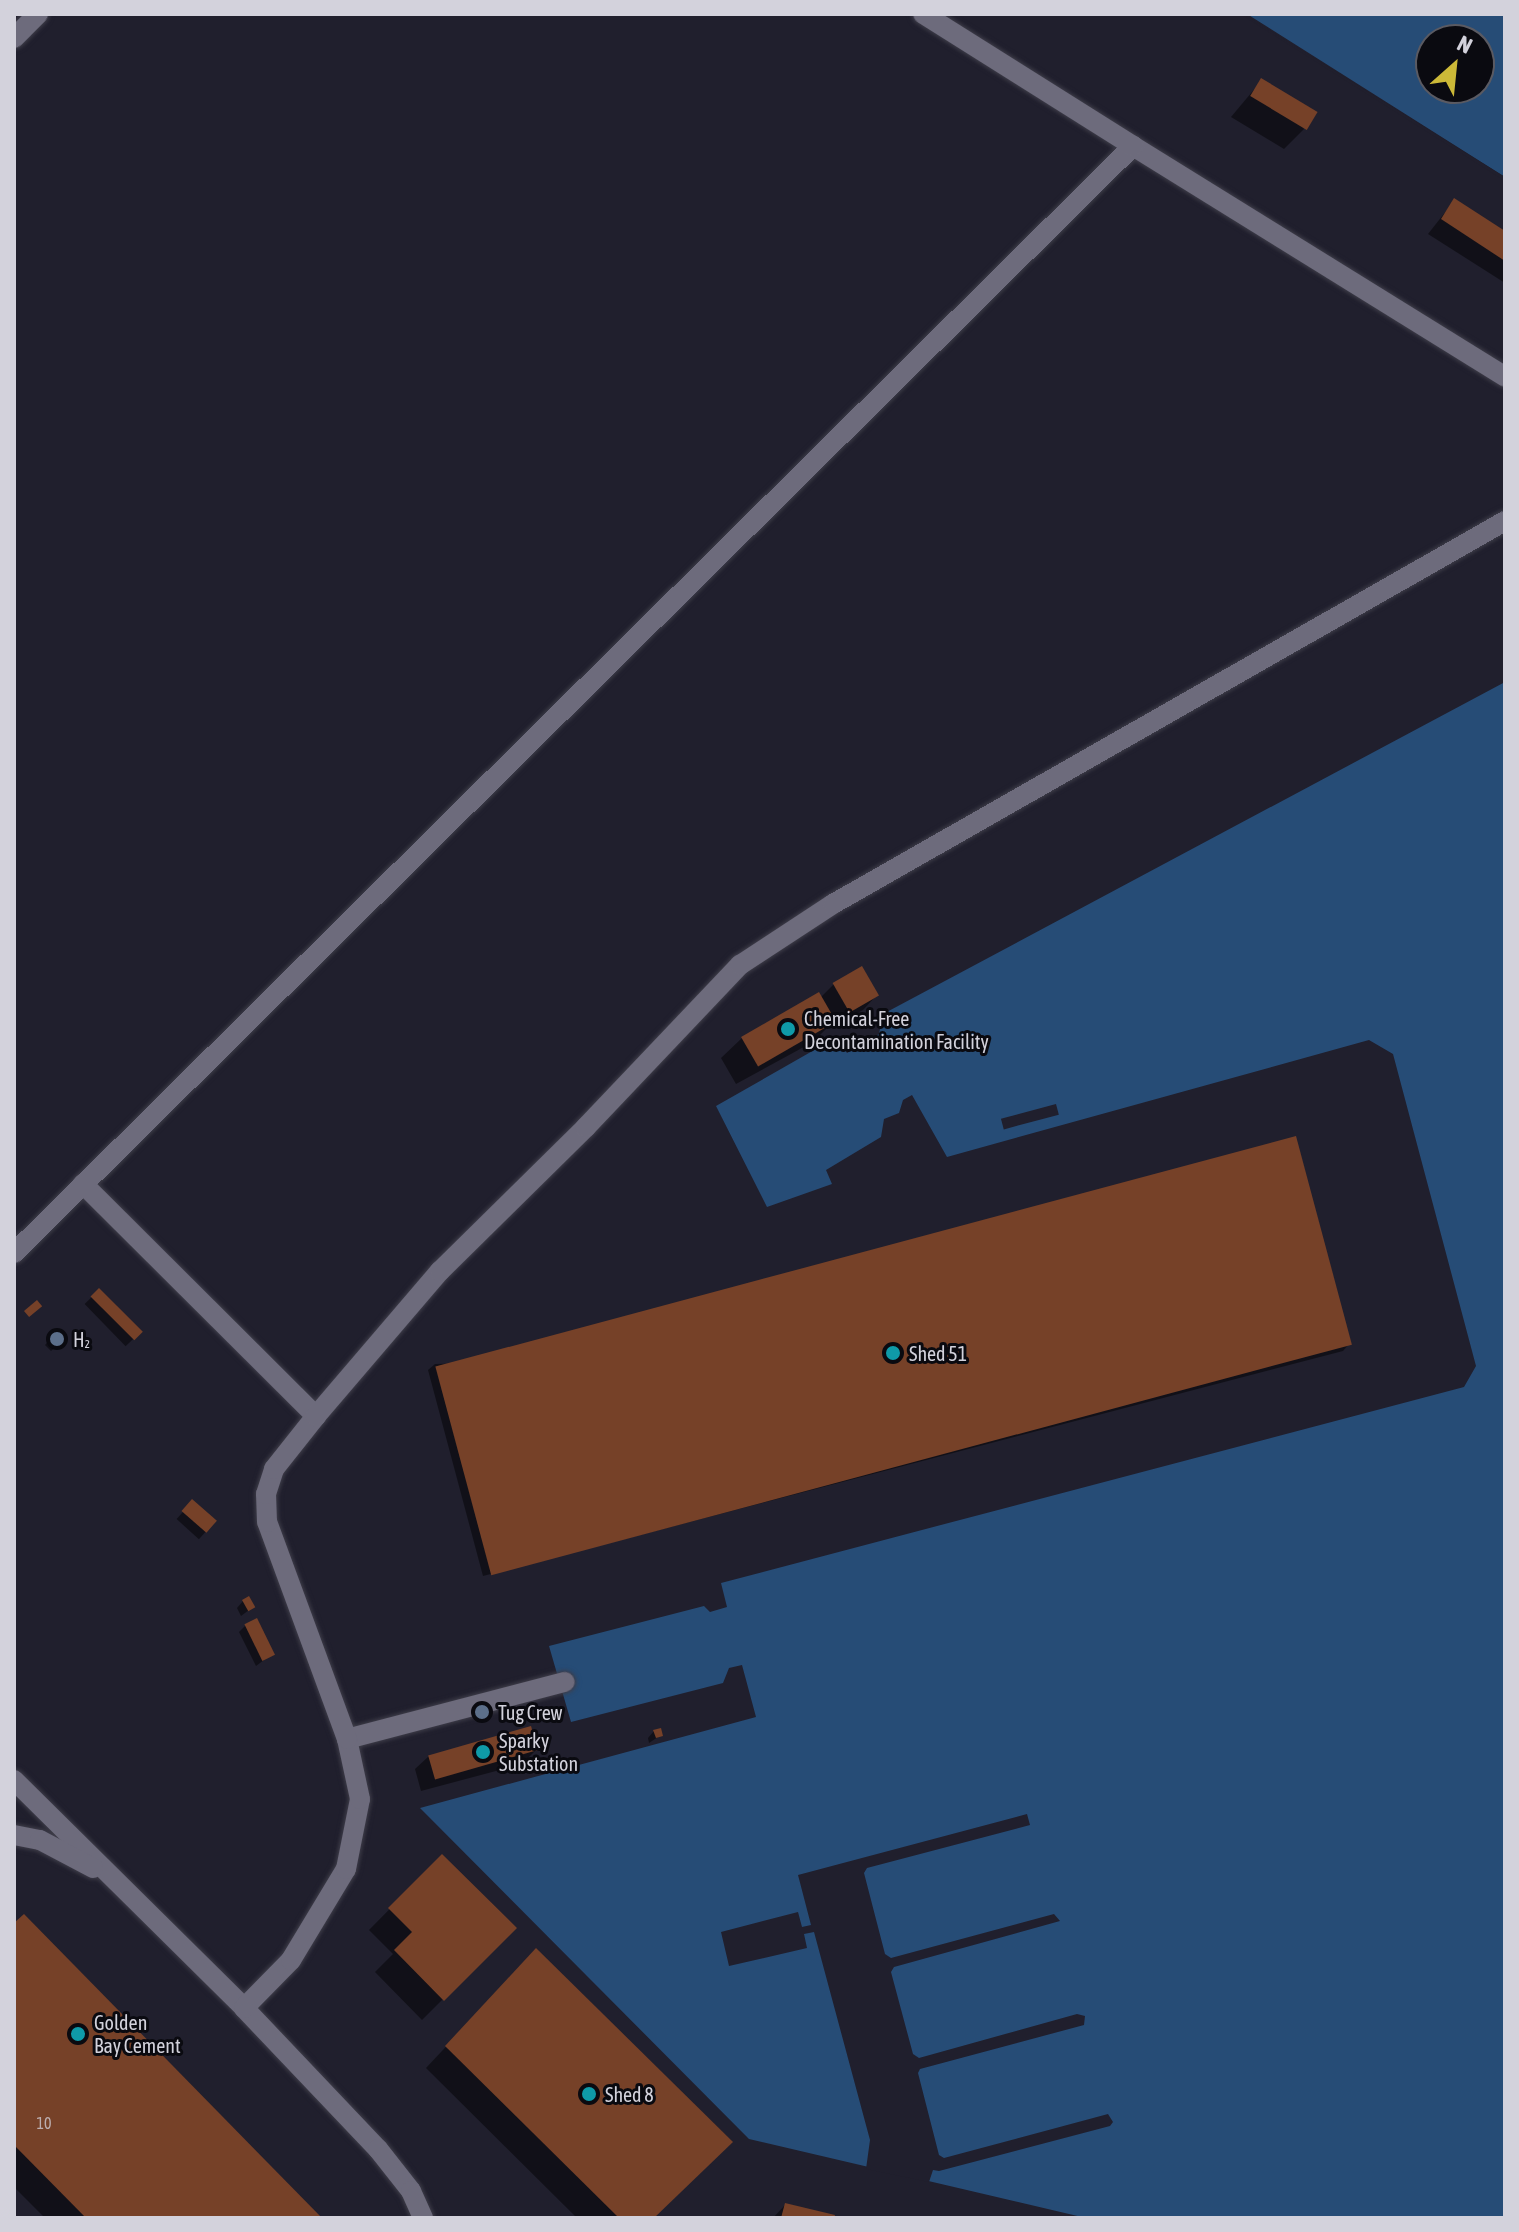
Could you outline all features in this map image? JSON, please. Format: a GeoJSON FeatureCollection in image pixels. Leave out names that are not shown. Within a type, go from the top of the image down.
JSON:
{"type":"FeatureCollection","features":[{"type":"Feature","properties":{"kind":"lane"},"geometry":{"type":"LineString","coordinates":[[14,38],[38,14]]}},
{"type":"Feature","properties":{"kind":"lane"},"geometry":{"type":"LineString","coordinates":[[923,14],[1505,377]]}},
{"type":"Feature","properties":{"kind":"lane"},"geometry":{"type":"LineString","coordinates":[[14,1253],[1133,146]]}},
{"type":"Feature","properties":{"kind":"lane"},"geometry":{"type":"LineString","coordinates":[[244,2008],[291,1960],[346,1869],[360,1799],[347,1739],[267,1522],[266,1494],[274,1469],[316,1416],[440,1271],[586,1127],[740,965],[833,904],[1505,521]]}},
{"type":"Feature","properties":{"kind":"lane"},"geometry":{"type":"LineString","coordinates":[[83,1184],[316,1416]]}},
{"type":"Feature","properties":{"kind":"lane"},"geometry":{"type":"LineString","coordinates":[[347,1739],[565,1682]]}},
{"type":"Feature","properties":{"kind":"lane"},"geometry":{"type":"LineString","coordinates":[[14,1780],[244,2008],[378,2149],[411,2191],[423,2218]]}},
{"type":"Feature","properties":{"kind":"lane"},"geometry":{"type":"LineString","coordinates":[[14,1835],[40,1840],[111,1878]]}},
{"type":"Feature","properties":{"kind":"water"},"geometry":{"type":"Polygon","coordinates":[[[1247,14],[1505,14],[1505,177],[1247,14]]]}},
{"type":"Feature","properties":{"kind":"water"},"geometry":{"type":"Polygon","coordinates":[[[1505,682],[1505,2218],[1086,2218],[749,2139],[420,1808],[756,1717],[742,1665],[729,1668],[723,1683],[571,1722],[549,1646],[704,1606],[710,1612],[727,1607],[721,1583],[1464,1387],[1476,1366],[1393,1054],[1369,1040],[947,1157],[912,1095],[903,1100],[899,1113],[884,1119],[881,1137],[826,1170],[832,1184],[767,1207],[716,1106],[837,1037],[847,1053],[879,1034],[883,1014],[1505,682]]]}},
{"type":"Feature","properties":{"kind":"pier"},"geometry":{"type":"Polygon","coordinates":[[[1243,14],[1505,177],[1505,181],[1245,17],[1243,14]]]}},
{"type":"Feature","properties":{"kind":"pier"},"geometry":{"type":"Polygon","coordinates":[[[1056,1104],[1059,1115],[1004,1129],[1001,1119],[1056,1104]]]}},
{"type":"Feature","properties":{"kind":"pier"},"geometry":{"type":"Polygon","coordinates":[[[1027,1814],[1030,1825],[867,1868],[864,1873],[885,1954],[891,1958],[1054,1914],[1060,1921],[894,1967],[891,1972],[913,2054],[919,2058],[1077,2014],[1085,2016],[1084,2025],[920,2069],[918,2073],[939,2155],[944,2158],[1108,2114],[1113,2122],[1110,2126],[939,2171],[933,2170],[929,2182],[866,2169],[870,2140],[814,1932],[804,1934],[807,1948],[729,1966],[721,1932],[798,1912],[802,1927],[811,1925],[798,1875],[1027,1814]]]}},
{"type":"Feature","properties":{"kind":"building"},"geometry":{"type":"Polygon","coordinates":[[[1261,78],[1318,112],[1307,130],[1250,96],[1261,78]]]}},
{"type":"Feature","properties":{"kind":"building"},"geometry":{"type":"Polygon","coordinates":[[[1454,198],[1505,231],[1505,261],[1441,219],[1454,198]]]}},
{"type":"Feature","properties":{"kind":"building"},"geometry":{"type":"Polygon","coordinates":[[[862,966],[879,995],[850,1012],[833,983],[862,966]]]}},
{"type":"Feature","properties":{"kind":"building","name":"Chemical-Free Decontamination Facility"},"geometry":{"type":"Polygon","coordinates":[[[819,992],[836,1021],[758,1066],[741,1037],[819,992]]]}},
{"type":"Feature","properties":{"kind":"building","name":"Shed 51"},"geometry":{"type":"Polygon","coordinates":[[[1296,1136],[1352,1345],[491,1575],[435,1367],[1296,1136]]]}},
{"type":"Feature","properties":{"kind":"building"},"geometry":{"type":"Polygon","coordinates":[[[99,1288],[143,1332],[134,1340],[91,1296],[99,1288]]]}},
{"type":"Feature","properties":{"kind":"building"},"geometry":{"type":"Polygon","coordinates":[[[37,1300],[42,1306],[29,1317],[24,1311],[37,1300]]]}},
{"type":"Feature","properties":{"kind":"building","name":"H₂"},"geometry":{"type":"Polygon","coordinates":[[[55,1331],[65,1341],[59,1347],[49,1337],[55,1331]]]}},
{"type":"Feature","properties":{"kind":"building"},"geometry":{"type":"Polygon","coordinates":[[[192,1499],[217,1521],[206,1533],[182,1511],[192,1499]]]}},
{"type":"Feature","properties":{"kind":"building"},"geometry":{"type":"Polygon","coordinates":[[[249,1596],[255,1607],[248,1611],[242,1600],[249,1596]]]}},
{"type":"Feature","properties":{"kind":"building"},"geometry":{"type":"Polygon","coordinates":[[[257,1618],[275,1655],[262,1661],[244,1624],[257,1618]]]}},
{"type":"Feature","properties":{"kind":"building","name":"Sparky Substation"},"geometry":{"type":"Polygon","coordinates":[[[531,1726],[538,1750],[435,1780],[428,1755],[531,1726]]]}},
{"type":"Feature","properties":{"kind":"building"},"geometry":{"type":"Polygon","coordinates":[[[661,1728],[663,1736],[656,1738],[653,1730],[661,1728]]]}},
{"type":"Feature","properties":{"kind":"building"},"geometry":{"type":"Polygon","coordinates":[[[442,1854],[517,1928],[444,2001],[394,1950],[412,1932],[388,1908],[442,1854]]]}},
{"type":"Feature","properties":{"kind":"building","name":"Golden Bay Cement"},"geometry":{"type":"Polygon","coordinates":[[[24,1914],[322,2218],[86,2218],[14,2145],[14,1923],[24,1914]]]}},
{"type":"Feature","properties":{"kind":"building","name":"Shed 8"},"geometry":{"type":"Polygon","coordinates":[[[536,1948],[733,2142],[654,2218],[619,2218],[445,2046],[536,1948]]]}},
{"type":"Feature","properties":{"kind":"building"},"geometry":{"type":"Polygon","coordinates":[[[785,2203],[835,2215],[834,2218],[781,2218],[785,2203]]]}},
{"type":"Feature","properties":{"kind":"place","name":"Chemical-Free Decontamination Facility"},"geometry":{"type":"Point","coordinates":[788,1029]}},
{"type":"Feature","properties":{"kind":"place","name":"H₂"},"geometry":{"type":"Point","coordinates":[57,1339]}},
{"type":"Feature","properties":{"kind":"place","name":"Shed 51"},"geometry":{"type":"Point","coordinates":[893,1353]}},
{"type":"Feature","properties":{"kind":"place","name":"Tug Crew"},"geometry":{"type":"Point","coordinates":[482,1712]}},
{"type":"Feature","properties":{"kind":"place","name":"Sparky Substation"},"geometry":{"type":"Point","coordinates":[483,1752]}},
{"type":"Feature","properties":{"kind":"place","name":"Golden Bay Cement"},"geometry":{"type":"Point","coordinates":[78,2034]}},
{"type":"Feature","properties":{"kind":"place","name":"Shed 8"},"geometry":{"type":"Point","coordinates":[589,2094]}}]}
